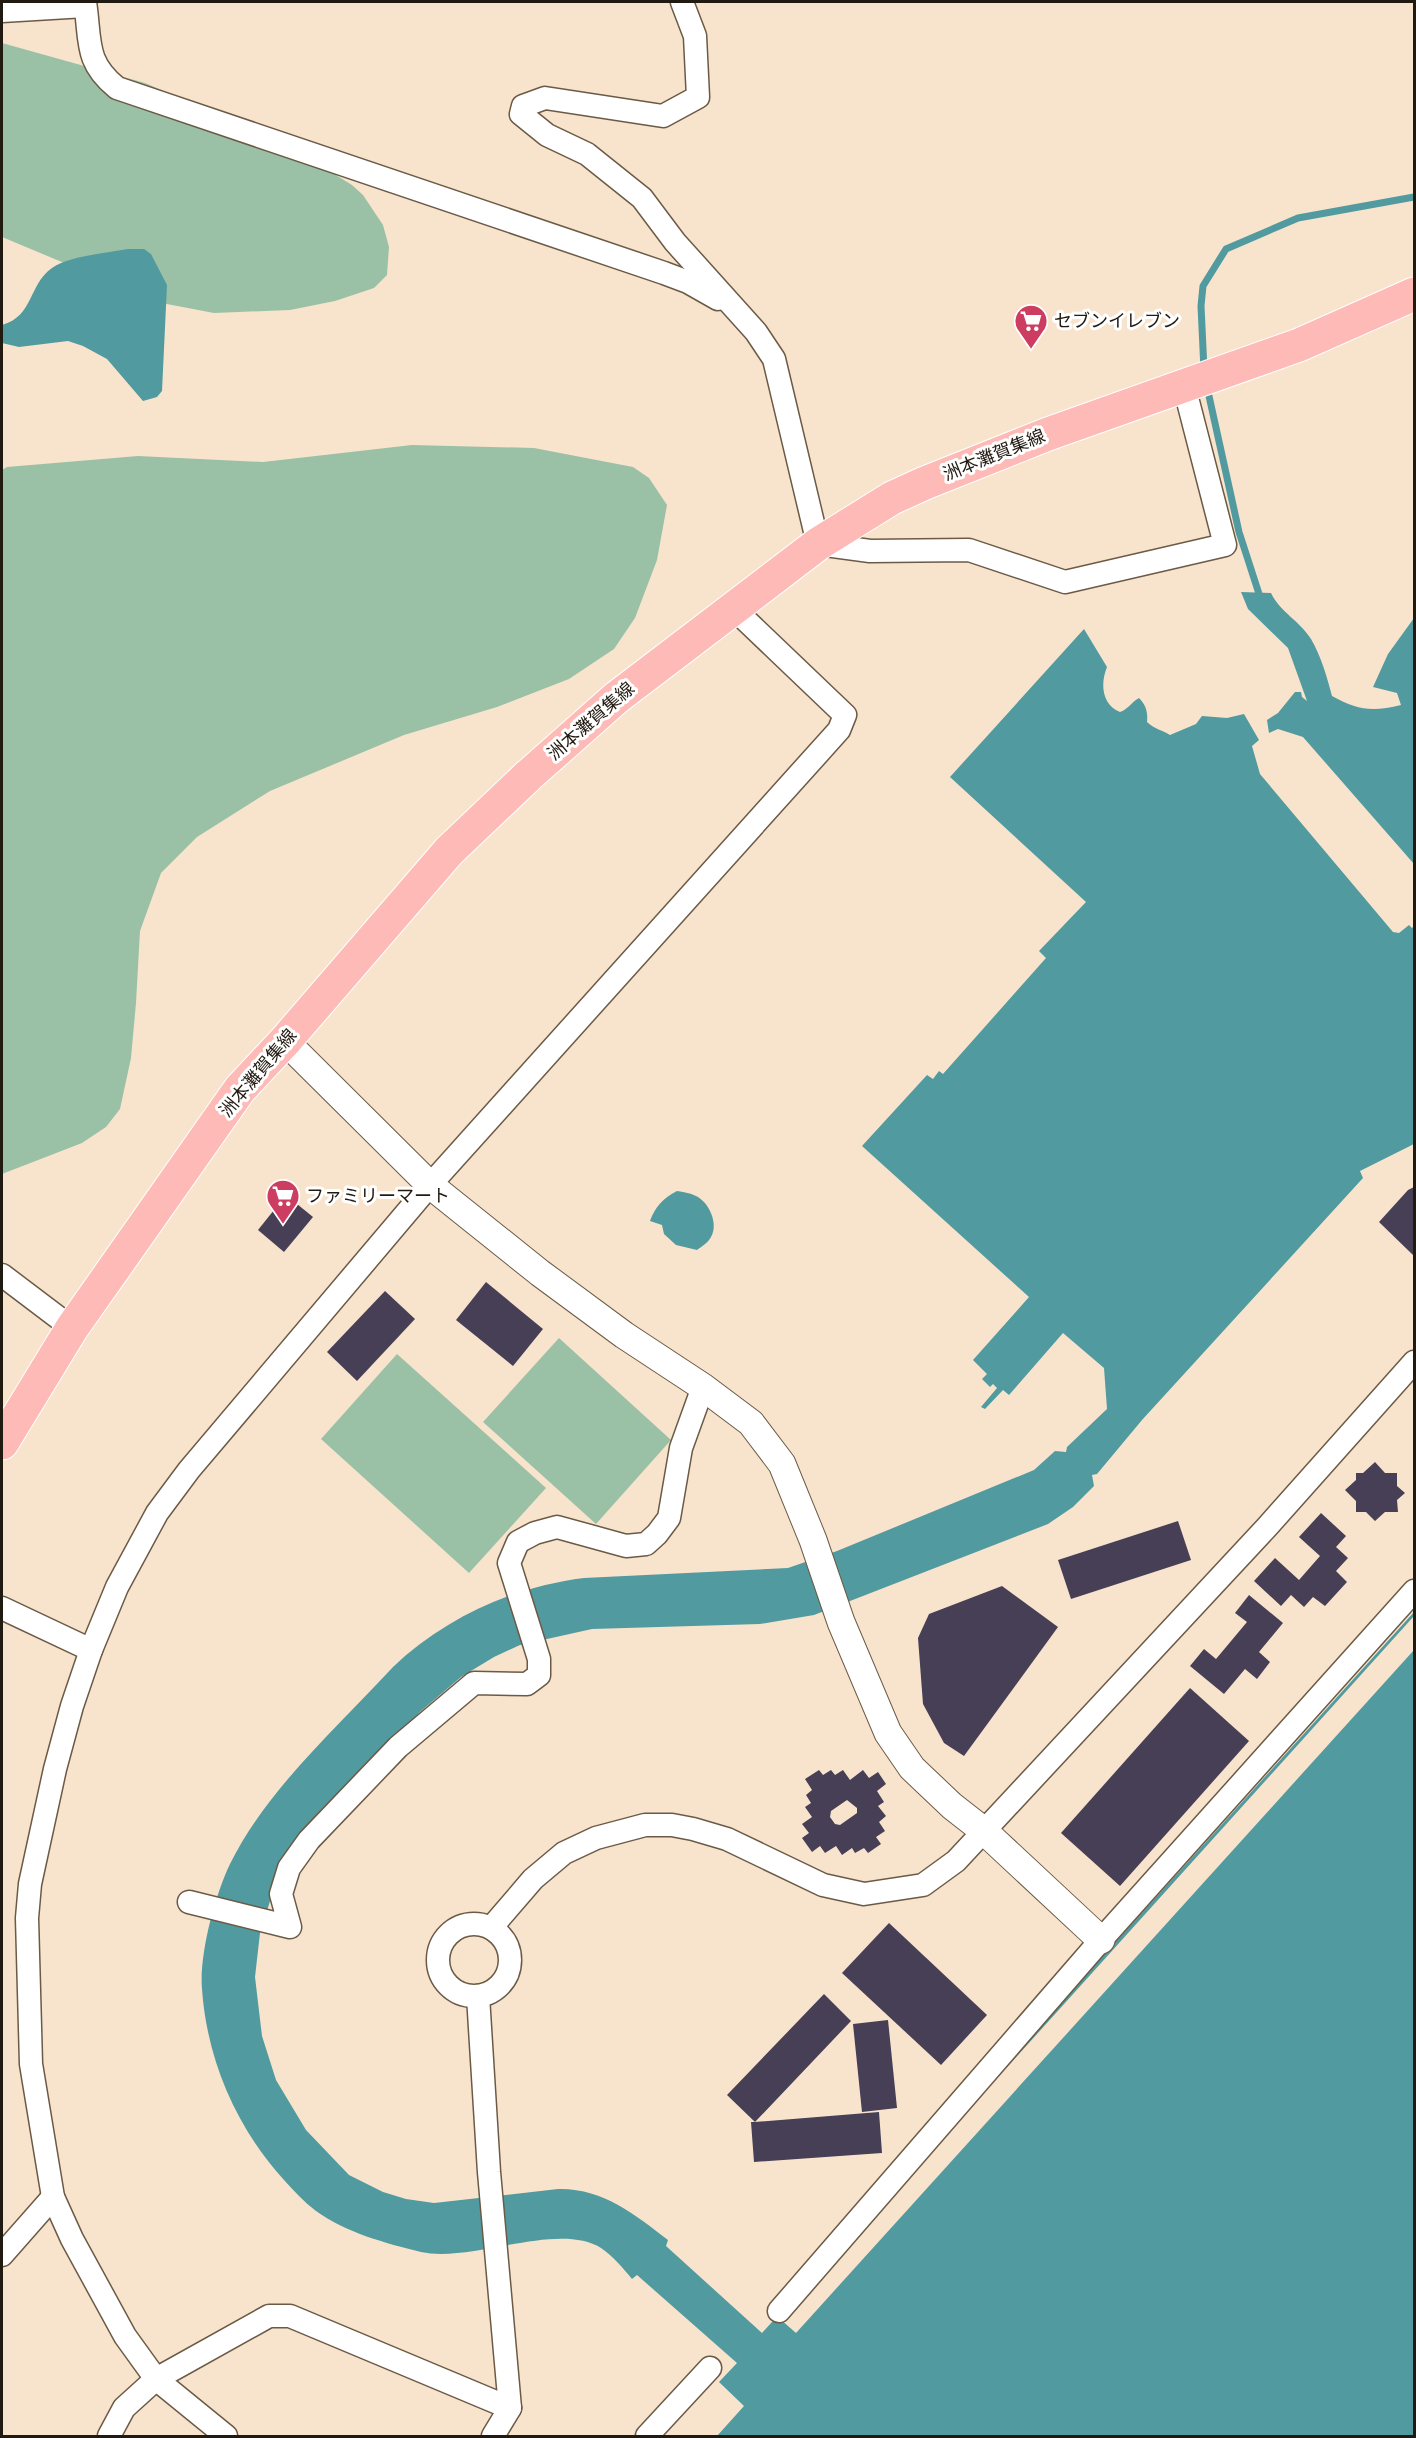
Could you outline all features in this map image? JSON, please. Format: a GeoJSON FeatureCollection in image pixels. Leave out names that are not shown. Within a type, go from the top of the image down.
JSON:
{"type":"FeatureCollection","features":[{"type":"Feature","properties":{"kind":"main road","name":"洲本灘賀集線"},"geometry":{"type":"LineString","coordinates":[[2,1443],[72,1328],[240,1089],[285,1041],[449,851],[529,775],[616,698],[818,544],[892,498],[1048,434],[1299,345],[1414,294]]}},
{"type":"Feature","properties":{"kind":"street"},"geometry":{"type":"LineString","coordinates":[[682,2],[695,36],[698,97],[663,116],[545,98],[523,106],[521,114],[547,135],[588,154],[642,198],[675,242],[738,310],[774,359],[818,544],[870,551],[969,550],[1065,582],[1225,545],[1200,380]]}},
{"type":"Feature","properties":{"kind":"street"},"geometry":{"type":"LineString","coordinates":[[2,11],[85,4],[92,58],[101,75],[117,88],[664,273],[688,282],[738,310]]}},
{"type":"Feature","properties":{"kind":"street"},"geometry":{"type":"LineString","coordinates":[[226,2436],[156,2379],[125,2336],[72,2239],[53,2197],[32,2064],[27,1918],[30,1884],[55,1769],[72,1706],[91,1650],[117,1587],[157,1513],[182,1478],[430,1185],[839,730],[845,715],[734,608]]}},
{"type":"Feature","properties":{"kind":"street"},"geometry":{"type":"LineString","coordinates":[[285,1041],[430,1185],[577,1300],[751,1423],[782,1464],[813,1540],[841,1622],[888,1733],[900,1751],[912,1768],[984,1831],[1101,1940]]}},
{"type":"Feature","properties":{"kind":"street"},"geometry":{"type":"LineString","coordinates":[[2,1275],[72,1328]]}},
{"type":"Feature","properties":{"kind":"street"},"geometry":{"type":"LineString","coordinates":[[491,1928],[533,1879],[564,1853],[596,1838],[645,1825],[672,1825],[727,1839],[823,1885],[864,1894],[923,1885],[956,1861],[1267,1527],[1414,1362]]}},
{"type":"Feature","properties":{"kind":"street"},"geometry":{"type":"LineString","coordinates":[[189,1902],[290,1927],[282,1894],[289,1868],[309,1840],[398,1747],[474,1683],[527,1684],[539,1675],[539,1659],[509,1563],[519,1542],[535,1533],[557,1527],[626,1546],[646,1544],[657,1534],[669,1518],[681,1448],[703,1387]]}},
{"type":"Feature","properties":{"kind":"street"},"geometry":{"type":"LineString","coordinates":[[778,2311],[1101,1940],[1414,1591]]}},
{"type":"Feature","properties":{"kind":"street"},"geometry":{"type":"LineString","coordinates":[[2,1608],[91,1650]]}},
{"type":"Feature","properties":{"kind":"street"},"geometry":{"type":"LineString","coordinates":[[476,1923],[491,1928],[505,1941],[509,1952],[510,1963],[507,1974],[500,1985],[478,1996],[454,1991],[439,1971],[437,1959],[446,1936],[465,1924],[476,1923]]}},
{"type":"Feature","properties":{"kind":"street"},"geometry":{"type":"LineString","coordinates":[[478,1996],[489,2172],[510,2408],[493,2436]]}},
{"type":"Feature","properties":{"kind":"street"},"geometry":{"type":"LineString","coordinates":[[2,2255],[53,2197]]}},
{"type":"Feature","properties":{"kind":"street"},"geometry":{"type":"LineString","coordinates":[[109,2436],[124,2408],[156,2379],[269,2316],[290,2316],[510,2408]]}},
{"type":"Feature","properties":{"kind":"street"},"geometry":{"type":"LineString","coordinates":[[647,2436],[710,2368]]}},
{"type":"Feature","properties":{"kind":"green space"},"geometry":{"type":"Polygon","coordinates":[[[2,43],[145,83],[279,140],[352,185],[363,195],[383,225],[389,247],[387,275],[374,288],[335,301],[290,310],[214,313],[130,297],[69,265],[2,237],[2,43]]]}},
{"type":"Feature","properties":{"kind":"green space"},"geometry":{"type":"Polygon","coordinates":[[[412,445],[534,448],[633,467],[649,478],[667,505],[657,560],[635,618],[614,649],[569,679],[497,707],[404,735],[270,791],[197,837],[161,873],[140,931],[131,1058],[120,1109],[106,1127],[82,1143],[2,1174],[2,470],[7,467],[138,456],[263,462],[412,445]]]}},
{"type":"Feature","properties":{"kind":"green space"},"geometry":{"type":"Polygon","coordinates":[[[559,1338],[671,1440],[596,1524],[483,1422],[559,1338]]]}},
{"type":"Feature","properties":{"kind":"green space"},"geometry":{"type":"Polygon","coordinates":[[[397,1354],[546,1488],[469,1573],[321,1439],[397,1354]]]}},
{"type":"Feature","properties":{"kind":"water"},"geometry":{"type":"Polygon","coordinates":[[[128,249],[144,249],[151,254],[167,285],[162,391],[157,397],[143,401],[107,359],[83,346],[68,341],[19,347],[2,343],[2,325],[20,315],[44,275],[52,268],[78,258],[128,249]]]}},
{"type":"Feature","properties":{"kind":"water"},"geometry":{"type":"Polygon","coordinates":[[[1241,592],[1271,593],[1311,639],[1321,659],[1332,696],[1357,707],[1382,709],[1401,705],[1397,693],[1373,687],[1388,654],[1414,618],[1414,864],[1303,737],[1278,729],[1269,733],[1267,720],[1278,713],[1295,692],[1301,692],[1302,697],[1307,701],[1288,648],[1248,609],[1241,592]]]}},
{"type":"Feature","properties":{"kind":"water"},"geometry":{"type":"Polygon","coordinates":[[[1084,629],[1107,667],[1104,693],[1114,709],[1120,712],[1139,698],[1146,709],[1147,722],[1170,735],[1196,724],[1202,716],[1227,718],[1244,714],[1259,740],[1252,746],[1260,774],[1393,932],[1399,933],[1409,925],[1412,928],[1414,926],[1414,1144],[1360,1171],[1363,1178],[1142,1420],[1097,1474],[1092,1475],[1094,1486],[1073,1507],[1048,1524],[814,1615],[760,1624],[592,1629],[520,1645],[494,1657],[461,1677],[421,1711],[371,1763],[277,1879],[260,1933],[255,1977],[262,2036],[276,2080],[306,2130],[349,2175],[383,2192],[406,2199],[434,2203],[558,2189],[574,2190],[604,2198],[630,2212],[668,2240],[666,2246],[762,2333],[1414,1612],[1414,2436],[717,2436],[744,2406],[719,2382],[737,2363],[637,2275],[632,2279],[614,2258],[601,2248],[583,2241],[562,2239],[539,2240],[465,2252],[442,2254],[421,2252],[353,2231],[328,2219],[303,2200],[284,2180],[252,2138],[238,2115],[217,2067],[205,2015],[202,1989],[206,1943],[224,1877],[263,1810],[304,1761],[393,1667],[413,1649],[457,1620],[506,1597],[557,1582],[584,1578],[788,1568],[837,1551],[1034,1470],[1055,1451],[1066,1452],[1067,1447],[1107,1409],[1104,1368],[1063,1333],[1009,1395],[1003,1390],[985,1409],[981,1407],[997,1388],[993,1384],[990,1387],[982,1379],[987,1374],[973,1360],[1029,1297],[862,1146],[927,1075],[933,1079],[939,1071],[943,1074],[1046,958],[1039,951],[1086,902],[950,777],[1084,629]]]}},
{"type":"Feature","properties":{"kind":"water"},"geometry":{"type":"Polygon","coordinates":[[[677,1191],[696,1196],[709,1208],[714,1226],[713,1232],[708,1241],[697,1250],[676,1245],[664,1234],[662,1225],[650,1221],[660,1203],[677,1191]]]}},
{"type":"Feature","properties":{"kind":"pier"},"geometry":{"type":"Polygon","coordinates":[[[1414,1616],[1414,1650],[796,2333],[780,2319],[1414,1616]]]}},
{"type":"Feature","properties":{"kind":"building"},"geometry":{"type":"Polygon","coordinates":[[[1414,1187],[1414,1256],[1379,1222],[1408,1190],[1414,1187]]]}},
{"type":"Feature","properties":{"kind":"building"},"geometry":{"type":"Polygon","coordinates":[[[286,1195],[313,1217],[284,1252],[258,1230],[286,1195]]]}},
{"type":"Feature","properties":{"kind":"building"},"geometry":{"type":"Polygon","coordinates":[[[486,1282],[543,1329],[513,1366],[456,1320],[486,1282]]]}},
{"type":"Feature","properties":{"kind":"building"},"geometry":{"type":"Polygon","coordinates":[[[385,1291],[415,1319],[357,1381],[327,1352],[385,1291]]]}},
{"type":"Feature","properties":{"kind":"building"},"geometry":{"type":"Polygon","coordinates":[[[1375,1462],[1385,1473],[1397,1473],[1397,1486],[1405,1493],[1397,1500],[1398,1512],[1385,1512],[1375,1521],[1366,1512],[1356,1512],[1356,1501],[1345,1490],[1356,1480],[1356,1473],[1363,1473],[1375,1462]]]}},
{"type":"Feature","properties":{"kind":"building"},"geometry":{"type":"Polygon","coordinates":[[[1321,1513],[1346,1536],[1336,1547],[1348,1558],[1336,1571],[1347,1582],[1325,1606],[1313,1597],[1304,1607],[1291,1595],[1281,1606],[1254,1581],[1275,1558],[1299,1580],[1320,1556],[1299,1537],[1321,1513]]]}},
{"type":"Feature","properties":{"kind":"building"},"geometry":{"type":"Polygon","coordinates":[[[1178,1521],[1191,1560],[1071,1599],[1058,1560],[1178,1521]]]}},
{"type":"Feature","properties":{"kind":"building"},"geometry":{"type":"Polygon","coordinates":[[[1002,1586],[1058,1627],[964,1756],[944,1743],[923,1704],[918,1638],[929,1614],[1002,1586]]]}},
{"type":"Feature","properties":{"kind":"building"},"geometry":{"type":"Polygon","coordinates":[[[1249,1595],[1283,1623],[1259,1652],[1270,1662],[1257,1679],[1245,1669],[1224,1694],[1190,1666],[1204,1649],[1216,1659],[1247,1622],[1235,1613],[1249,1595]]]}},
{"type":"Feature","properties":{"kind":"building"},"geometry":{"type":"Polygon","coordinates":[[[1190,1688],[1249,1741],[1120,1886],[1061,1833],[1190,1688]]]}},
{"type":"Feature","properties":{"kind":"building"},"geometry":{"type":"Polygon","coordinates":[[[819,1770],[823,1775],[831,1770],[835,1775],[843,1770],[850,1780],[863,1770],[869,1778],[878,1772],[886,1784],[877,1791],[884,1802],[878,1806],[886,1816],[879,1822],[885,1831],[876,1837],[881,1844],[868,1853],[864,1848],[855,1853],[852,1848],[842,1855],[836,1846],[825,1853],[820,1846],[812,1852],[802,1838],[809,1833],[802,1824],[812,1817],[805,1807],[811,1803],[806,1795],[812,1790],[805,1779],[819,1770]],[[847,1800],[831,1811],[830,1817],[835,1824],[840,1825],[857,1813],[857,1808],[847,1800]]]}},
{"type":"Feature","properties":{"kind":"building"},"geometry":{"type":"Polygon","coordinates":[[[889,1923],[987,2015],[941,2065],[842,1973],[889,1923]]]}},
{"type":"Feature","properties":{"kind":"building"},"geometry":{"type":"Polygon","coordinates":[[[824,1994],[851,2021],[755,2122],[727,2095],[824,1994]]]}},
{"type":"Feature","properties":{"kind":"building"},"geometry":{"type":"Polygon","coordinates":[[[888,2020],[897,2108],[862,2112],[853,2024],[888,2020]]]}},
{"type":"Feature","properties":{"kind":"building"},"geometry":{"type":"Polygon","coordinates":[[[879,2112],[882,2153],[754,2162],[751,2122],[879,2112]]]}},
{"type":"Feature","properties":{"kind":"waterway"},"geometry":{"type":"LineString","coordinates":[[1204,370],[1201,306],[1203,286],[1226,249],[1298,218],[1414,197]]}},
{"type":"Feature","properties":{"kind":"waterway"},"geometry":{"type":"LineString","coordinates":[[1207,387],[1239,532],[1261,600]]}},
{"type":"Feature","properties":{"kind":"place","name":"セブンイレブン"},"geometry":{"type":"Point","coordinates":[1031,350]}},
{"type":"Feature","properties":{"kind":"place","name":"ファミリーマート"},"geometry":{"type":"Point","coordinates":[283,1225]}}]}
